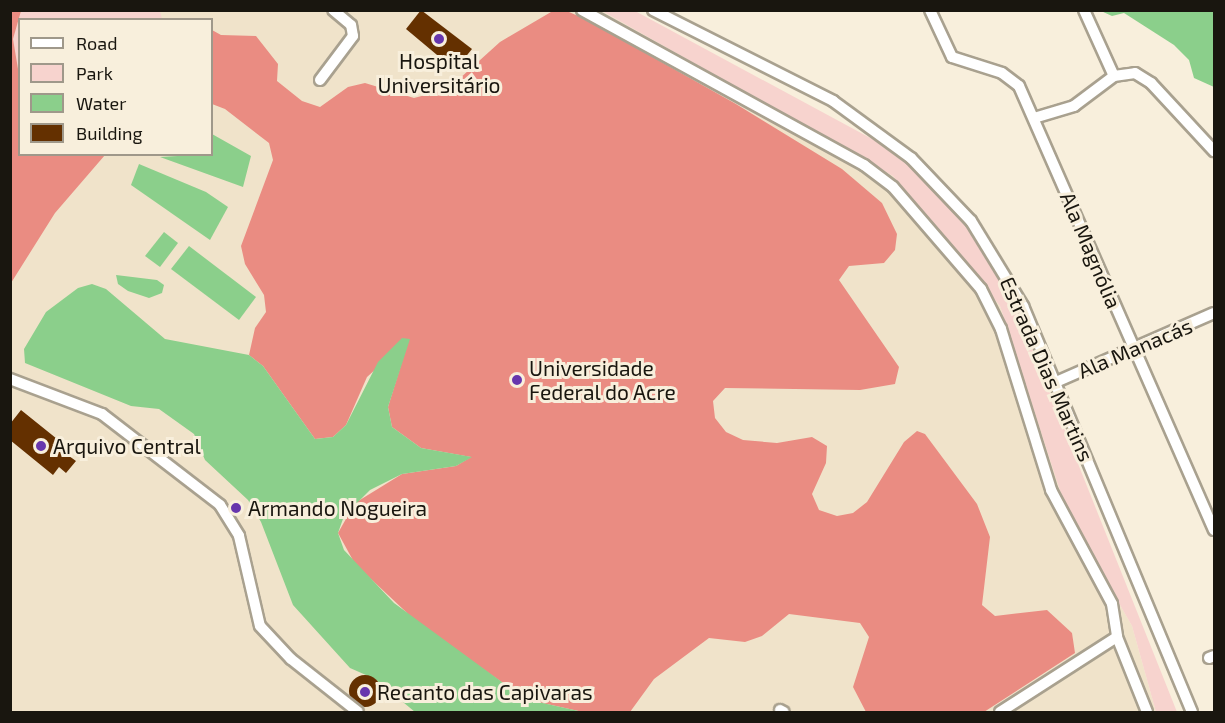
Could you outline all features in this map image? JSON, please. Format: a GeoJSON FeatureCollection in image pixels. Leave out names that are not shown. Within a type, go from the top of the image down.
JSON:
{"type":"FeatureCollection","features":[{"type":"Feature","properties":{"kind":"street"},"geometry":{"type":"LineString","coordinates":[[320,80],[353,36],[351,26],[333,10]]}},
{"type":"Feature","properties":{"kind":"street"},"geometry":{"type":"LineString","coordinates":[[582,10],[864,165],[893,187],[936,235],[993,309],[1051,490],[1112,604],[1117,637],[1147,712]]}},
{"type":"Feature","properties":{"kind":"street","name":"Estrada Dias Martins"},"geometry":{"type":"LineString","coordinates":[[652,10],[833,101],[934,179],[971,221],[1004,269],[1056,382],[1192,712]]}},
{"type":"Feature","properties":{"kind":"street","name":"Ala Magnólia"},"geometry":{"type":"LineString","coordinates":[[930,10],[952,57],[1013,80],[1034,118],[1215,530]]}},
{"type":"Feature","properties":{"kind":"street"},"geometry":{"type":"LineString","coordinates":[[1084,10],[1114,76]]}},
{"type":"Feature","properties":{"kind":"street"},"geometry":{"type":"LineString","coordinates":[[1034,118],[1074,106],[1114,76],[1135,73],[1151,82],[1215,151]]}},
{"type":"Feature","properties":{"kind":"street","name":"Ala Manacás"},"geometry":{"type":"LineString","coordinates":[[1056,382],[1215,314]]}},
{"type":"Feature","properties":{"kind":"street"},"geometry":{"type":"LineString","coordinates":[[10,379],[102,414],[219,505],[239,536],[260,626],[291,659],[358,712]]}},
{"type":"Feature","properties":{"kind":"street"},"geometry":{"type":"LineString","coordinates":[[1000,712],[1117,637]]}},
{"type":"Feature","properties":{"kind":"shaded area","name":"Universidade Federal do Acre"},"geometry":{"type":"Polygon","coordinates":[[[10,11],[602,11],[893,176],[1000,306],[1067,511],[1132,626],[1156,712],[11,712],[10,11]]]}},
{"type":"Feature","properties":{"kind":"shaded area"},"geometry":{"type":"Polygon","coordinates":[[[10,11],[21,11],[13,39],[18,69],[18,156],[104,156],[55,213],[11,283],[10,11]]]}},
{"type":"Feature","properties":{"kind":"shaded area"},"geometry":{"type":"Polygon","coordinates":[[[551,12],[569,12],[736,104],[842,169],[882,203],[897,234],[895,250],[884,263],[849,266],[839,280],[899,367],[895,384],[860,390],[725,388],[713,401],[715,418],[726,432],[743,440],[777,443],[812,437],[827,446],[826,463],[812,494],[819,510],[837,516],[853,513],[867,502],[904,442],[917,431],[925,434],[977,504],[990,537],[982,605],[995,616],[1047,610],[1072,633],[1075,653],[984,712],[866,712],[853,687],[869,637],[860,623],[789,614],[762,636],[745,642],[709,638],[654,679],[630,712],[583,712],[538,702],[506,685],[421,626],[355,564],[338,533],[355,503],[402,474],[456,466],[471,457],[421,448],[392,427],[388,407],[409,339],[367,377],[346,425],[333,437],[315,439],[263,366],[249,355],[255,328],[266,312],[264,295],[245,264],[241,246],[273,160],[269,143],[225,109],[213,104],[213,31],[221,35],[256,36],[278,64],[277,81],[302,101],[320,107],[348,87],[365,83],[414,98],[448,89],[500,42],[551,12]]]}},
{"type":"Feature","properties":{"kind":"green space"},"geometry":{"type":"Polygon","coordinates":[[[21,11],[160,11],[162,18],[19,18],[21,11]]]}},
{"type":"Feature","properties":{"kind":"green space"},"geometry":{"type":"Polygon","coordinates":[[[602,11],[635,11],[874,140],[928,180],[974,232],[1012,298],[1177,712],[1156,712],[1132,626],[1067,512],[1000,306],[893,176],[602,11]]]}},
{"type":"Feature","properties":{"kind":"green space"},"geometry":{"type":"Polygon","coordinates":[[[18,22],[18,69],[13,39],[18,22]]]}},
{"type":"Feature","properties":{"kind":"water"},"geometry":{"type":"Polygon","coordinates":[[[1101,11],[1214,11],[1214,87],[1194,78],[1189,60],[1174,45],[1124,13],[1112,16],[1101,11]]]}},
{"type":"Feature","properties":{"kind":"water"},"geometry":{"type":"Polygon","coordinates":[[[213,135],[251,156],[243,187],[160,157],[213,156],[213,135]]]}},
{"type":"Feature","properties":{"kind":"water"},"geometry":{"type":"Polygon","coordinates":[[[139,164],[206,192],[228,207],[210,240],[131,185],[139,164]]]}},
{"type":"Feature","properties":{"kind":"water"},"geometry":{"type":"Polygon","coordinates":[[[164,232],[178,243],[160,267],[145,256],[164,232]]]}},
{"type":"Feature","properties":{"kind":"water"},"geometry":{"type":"Polygon","coordinates":[[[189,246],[256,297],[239,320],[171,269],[189,246]]]}},
{"type":"Feature","properties":{"kind":"water"},"geometry":{"type":"Polygon","coordinates":[[[116,275],[157,280],[164,285],[162,293],[149,298],[128,291],[118,284],[116,275]]]}},
{"type":"Feature","properties":{"kind":"water"},"geometry":{"type":"Polygon","coordinates":[[[92,284],[106,289],[165,339],[249,355],[263,366],[315,439],[333,437],[346,425],[378,362],[402,338],[410,339],[388,407],[392,427],[421,448],[472,457],[456,466],[402,474],[370,490],[344,516],[338,533],[344,550],[394,603],[506,685],[538,702],[583,712],[415,712],[375,679],[350,668],[293,605],[261,522],[248,500],[205,460],[194,434],[159,409],[131,406],[25,363],[24,349],[46,312],[78,288],[92,284]]]}},
{"type":"Feature","properties":{"kind":"building","name":"Hospital Universitário"},"geometry":{"type":"Polygon","coordinates":[[[421,10],[472,49],[455,70],[406,29],[421,10]]]}},
{"type":"Feature","properties":{"kind":"building","name":"Arquivo Central"},"geometry":{"type":"Polygon","coordinates":[[[21,410],[72,451],[69,456],[76,461],[66,473],[59,467],[53,475],[10,440],[10,424],[21,410]]]}},
{"type":"Feature","properties":{"kind":"building","name":"Recanto das Capivaras"},"geometry":{"type":"Polygon","coordinates":[[[365,675],[376,680],[381,691],[376,702],[365,707],[354,702],[349,691],[354,680],[365,675]]]}},
{"type":"Feature","properties":{"kind":"place","name":"Hospital Universitário"},"geometry":{"type":"Point","coordinates":[439,39]}},
{"type":"Feature","properties":{"kind":"place","name":"Universidade Federal do Acre"},"geometry":{"type":"Point","coordinates":[517,380]}},
{"type":"Feature","properties":{"kind":"place","name":"Arquivo Central"},"geometry":{"type":"Point","coordinates":[41,446]}},
{"type":"Feature","properties":{"kind":"place","name":"Armando Nogueira"},"geometry":{"type":"Point","coordinates":[236,508]}},
{"type":"Feature","properties":{"kind":"place","name":"Recanto das Capivaras"},"geometry":{"type":"Point","coordinates":[365,692]}}]}
